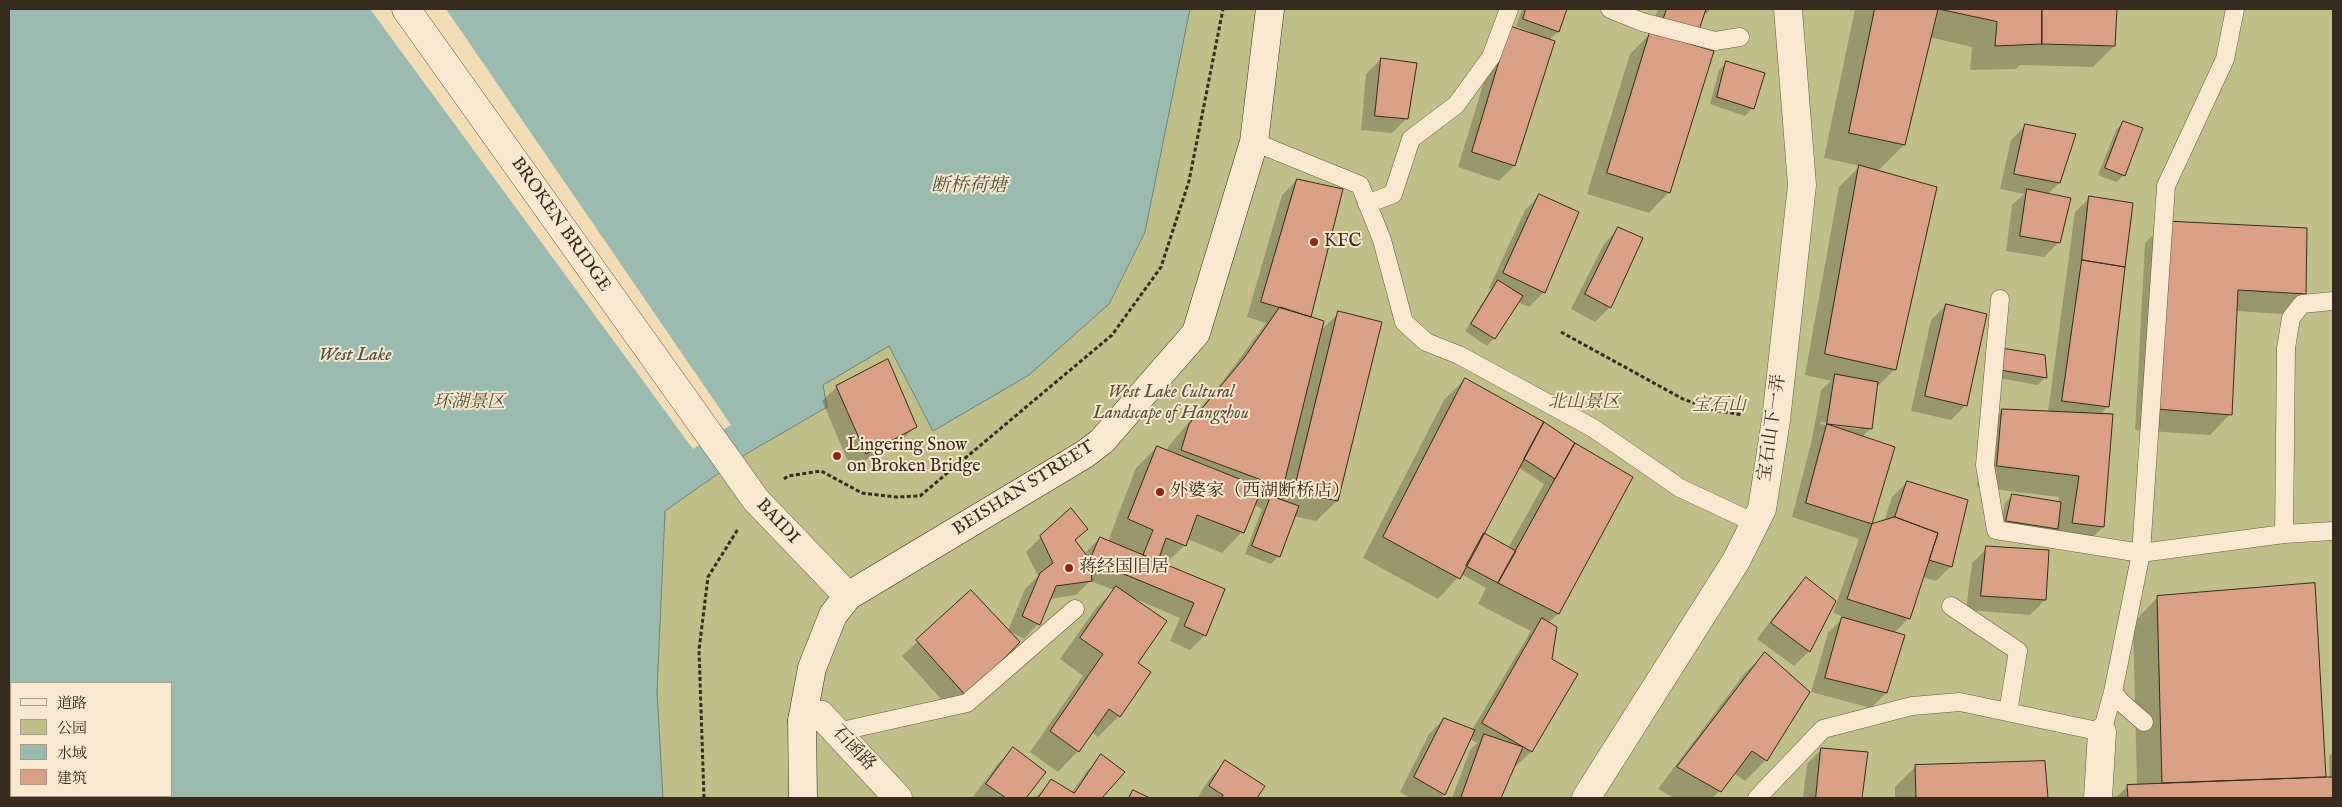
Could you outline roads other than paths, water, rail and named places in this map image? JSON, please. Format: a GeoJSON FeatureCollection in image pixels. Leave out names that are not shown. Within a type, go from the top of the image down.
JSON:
{"type":"FeatureCollection","features":[{"type":"Feature","properties":{"kind":"street","name":"BROKEN BRIDGE"},"geometry":{"type":"LineString","coordinates":[[406,9],[713,442]]}},
{"type":"Feature","properties":{"kind":"street","name":"BEISHAN STREET"},"geometry":{"type":"LineString","coordinates":[[802,798],[802,722],[812,668],[833,615],[848,596],[1085,454],[1102,441],[1196,333],[1254,142],[1270,9]]}},
{"type":"Feature","properties":{"kind":"street","name":"宝石山下一弄"},"geometry":{"type":"LineString","coordinates":[[1586,798],[1736,561],[1762,509],[1776,420],[1802,185],[1788,9]]}},
{"type":"Feature","properties":{"kind":"street","name":"BAIDI"},"geometry":{"type":"LineString","coordinates":[[713,442],[756,500],[848,596]]}},
{"type":"Feature","properties":{"kind":"street","name":"石函路"},"geometry":{"type":"LineString","coordinates":[[802,722],[821,715],[898,798]]}},
{"type":"Feature","properties":{"kind":"street"},"geometry":{"type":"LineString","coordinates":[[2098,798],[2102,732]]}},
{"type":"Feature","properties":{"kind":"lane"},"geometry":{"type":"LineString","coordinates":[[1367,204],[1393,194],[1411,139],[1456,105],[1491,57],[1509,9]]}},
{"type":"Feature","properties":{"kind":"lane"},"geometry":{"type":"LineString","coordinates":[[1610,9],[1642,22],[1715,41],[1740,37]]}},
{"type":"Feature","properties":{"kind":"lane"},"geometry":{"type":"LineString","coordinates":[[1757,798],[1823,729],[1912,706],[1960,702],[2102,732],[2113,692],[2141,553],[2166,186],[2225,59],[2235,9]]}},
{"type":"Feature","properties":{"kind":"lane"},"geometry":{"type":"LineString","coordinates":[[1254,142],[1360,185],[1382,240],[1404,322],[1426,342],[1459,355],[1593,428],[1680,488],[1755,523]]}},
{"type":"Feature","properties":{"kind":"lane"},"geometry":{"type":"LineString","coordinates":[[2000,299],[1985,466],[1996,530],[2141,553],[2284,534],[2333,530]]}},
{"type":"Feature","properties":{"kind":"lane"},"geometry":{"type":"LineString","coordinates":[[2284,534],[2286,348],[2290,318],[2302,304],[2333,301]]}},
{"type":"Feature","properties":{"kind":"lane"},"geometry":{"type":"LineString","coordinates":[[1951,606],[2018,651],[2008,712]]}},
{"type":"Feature","properties":{"kind":"lane"},"geometry":{"type":"LineString","coordinates":[[837,732],[967,703],[1075,609]]}},
{"type":"Feature","properties":{"kind":"lane"},"geometry":{"type":"LineString","coordinates":[[2113,692],[2121,702],[2144,722]]}},
{"type":"Feature","properties":{"kind":"water","name":"West Lake"},"geometry":{"type":"Polygon","coordinates":[[[9,9],[1190,9],[1145,232],[1109,304],[1029,375],[933,431],[889,346],[823,385],[827,407],[746,454],[665,511],[657,692],[663,798],[9,798],[9,9]]]}},
{"type":"Feature","properties":{"kind":"place","name":"KFC"},"geometry":{"type":"Point","coordinates":[1314,242]}},
{"type":"Feature","properties":{"kind":"place","name":"Lingering Snow on Broken Bridge"},"geometry":{"type":"Point","coordinates":[837,456]}},
{"type":"Feature","properties":{"kind":"place","name":"外婆家（西湖断桥店）"},"geometry":{"type":"Point","coordinates":[1160,492]}},
{"type":"Feature","properties":{"kind":"place","name":"蒋经国旧居"},"geometry":{"type":"Point","coordinates":[1069,568]}},
{"type":"Feature","properties":{"kind":"water label","name":"断桥荷塘"},"geometry":{"type":"Point","coordinates":[969,187]}},
{"type":"Feature","properties":{"kind":"park label","name":"环湖景区"},"geometry":{"type":"Point","coordinates":[469,403]}},
{"type":"Feature","properties":{"kind":"park label","name":"West Lake Cultural Landscape of Hangzhou"},"geometry":{"type":"Point","coordinates":[1171,403]}},
{"type":"Feature","properties":{"kind":"park label","name":"北山景区"},"geometry":{"type":"Point","coordinates":[1584,403]}},
{"type":"Feature","properties":{"kind":"park label","name":"宝石山"},"geometry":{"type":"Point","coordinates":[1719,406]}}]}
